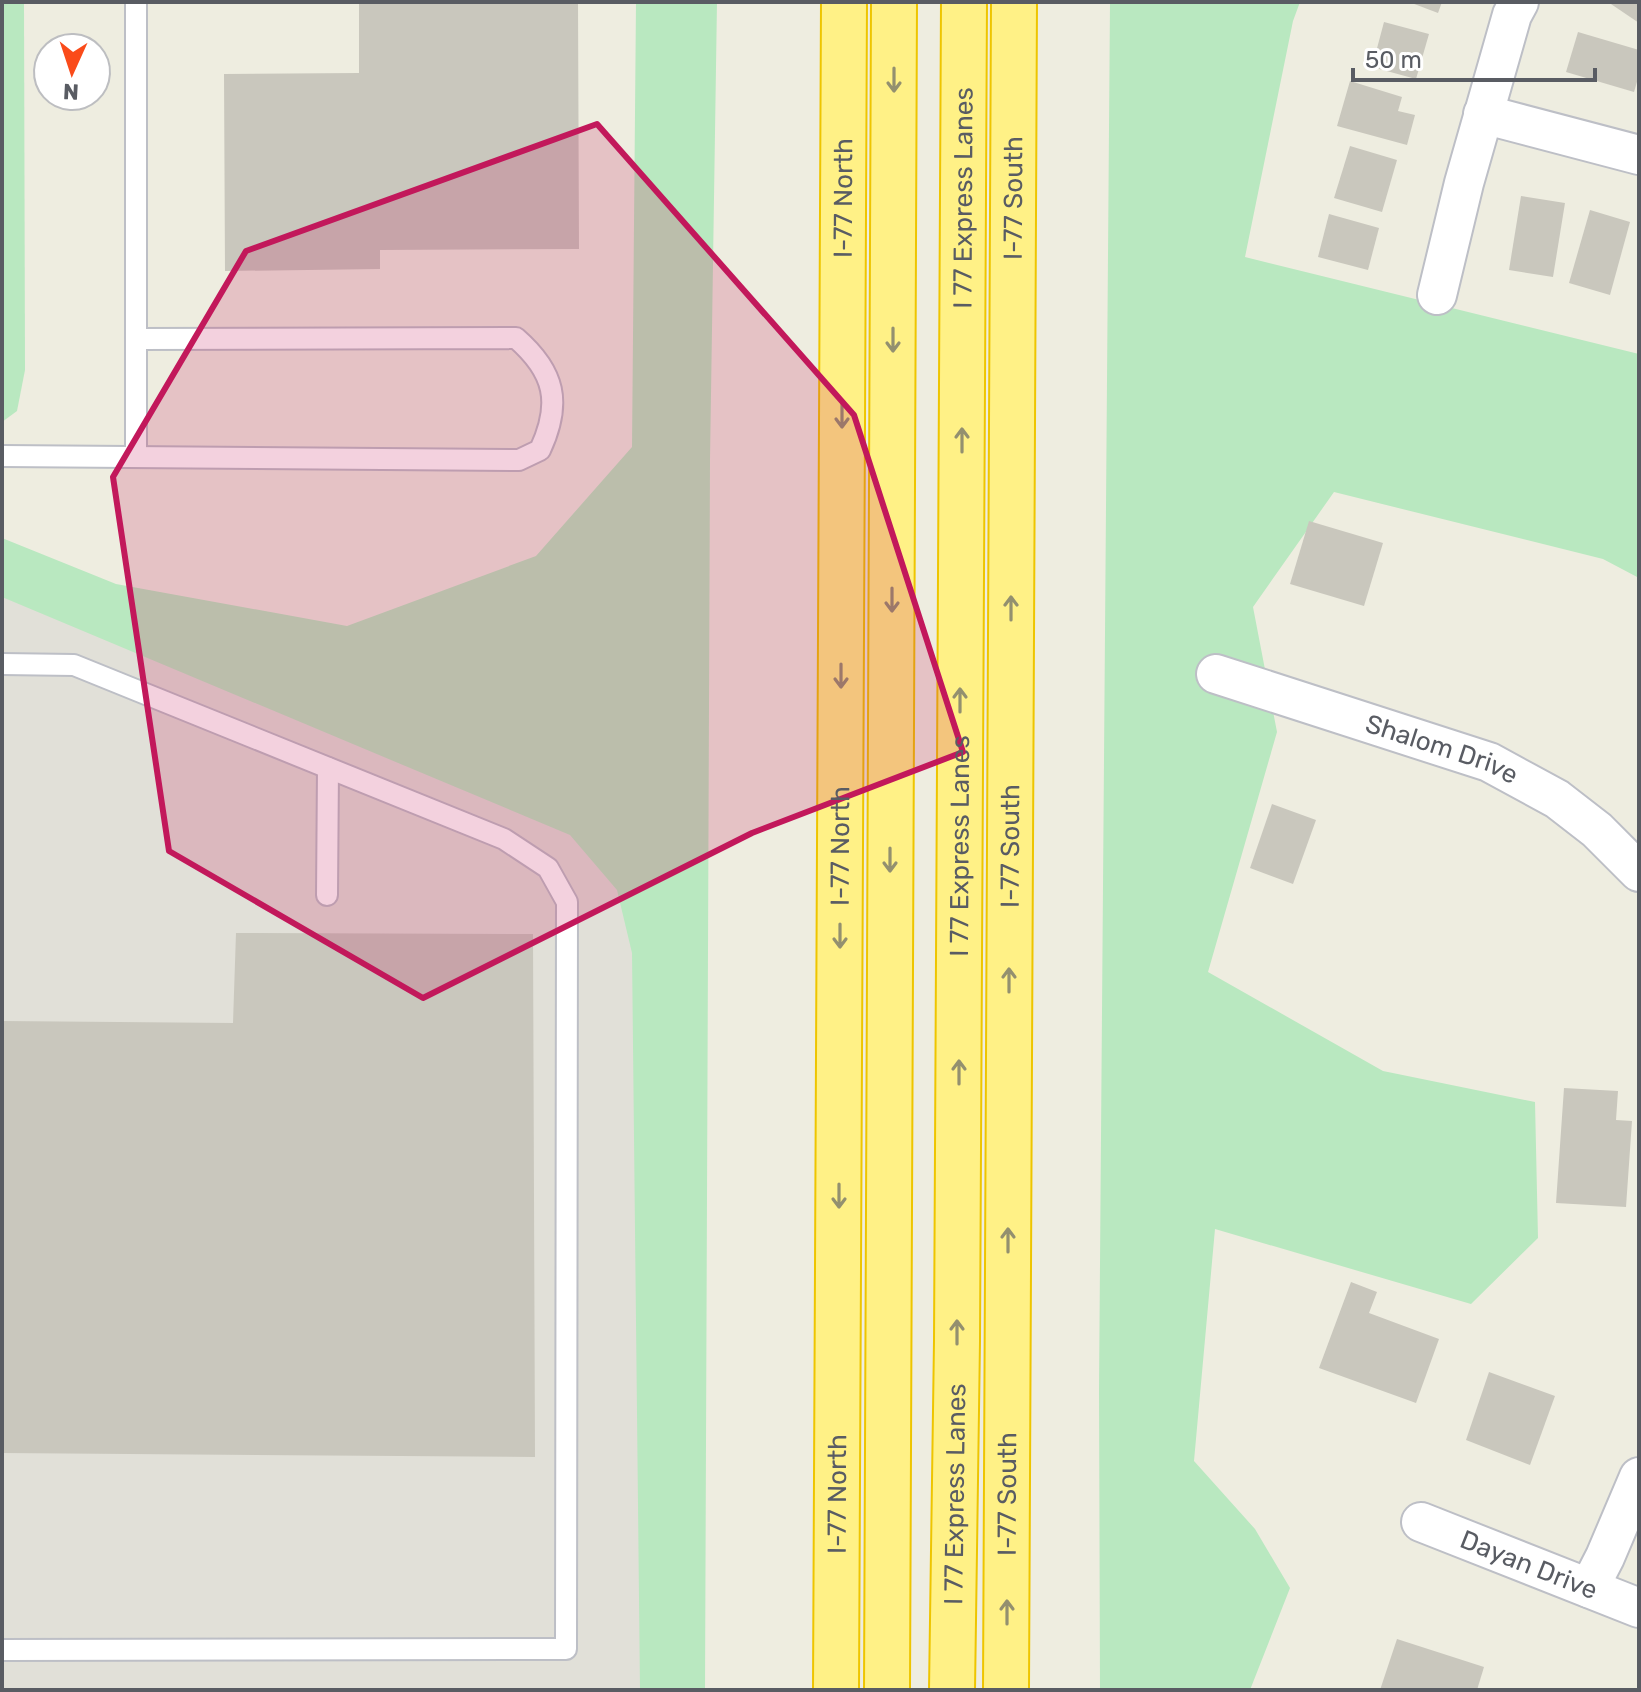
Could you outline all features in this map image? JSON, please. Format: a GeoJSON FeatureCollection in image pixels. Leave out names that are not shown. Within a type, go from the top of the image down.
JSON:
{"type":"FeatureCollection","features":[{"type":"Feature","properties":{"kind":"highway","name":"I-77 North"},"geometry":{"type":"LineString","coordinates":[[836,1690],[844,2]]}},
{"type":"Feature","properties":{"kind":"highway"},"geometry":{"type":"LineString","coordinates":[[887,1690],[894,2]]}},
{"type":"Feature","properties":{"kind":"highway","name":"I 77 Express Lanes"},"geometry":{"type":"LineString","coordinates":[[952,1690],[958,1328],[964,2]]}},
{"type":"Feature","properties":{"kind":"highway","name":"I-77 South"},"geometry":{"type":"LineString","coordinates":[[1006,1690],[1014,2]]}},
{"type":"Feature","properties":{"kind":"street"},"geometry":{"type":"LineString","coordinates":[[1437,295],[1483,114],[1512,15],[1519,2]]}},
{"type":"Feature","properties":{"kind":"street"},"geometry":{"type":"LineString","coordinates":[[1483,114],[1639,155]]}},
{"type":"Feature","properties":{"kind":"street","name":"Shalom Drive"},"geometry":{"type":"LineString","coordinates":[[1216,674],[1489,762],[1557,799],[1597,830],[1639,872]]}},
{"type":"Feature","properties":{"kind":"street"},"geometry":{"type":"LineString","coordinates":[[1589,1588],[1639,1477]]}},
{"type":"Feature","properties":{"kind":"street","name":"Dayan Drive"},"geometry":{"type":"LineString","coordinates":[[1421,1522],[1639,1608]]}},
{"type":"Feature","properties":{"kind":"lane"},"geometry":{"type":"LineString","coordinates":[[136,2],[136,457]]}},
{"type":"Feature","properties":{"kind":"lane"},"geometry":{"type":"LineString","coordinates":[[2,456],[519,460],[540,450],[551,427],[551,382],[535,354],[516,338],[136,339]]}},
{"type":"Feature","properties":{"kind":"lane"},"geometry":{"type":"LineString","coordinates":[[2,664],[74,665],[504,839],[548,868],[567,902],[566,1649],[2,1650]]}},
{"type":"Feature","properties":{"kind":"lane"},"geometry":{"type":"LineString","coordinates":[[327,895],[328,768]]}},
{"type":"Feature","properties":{"kind":"highlighted area"},"geometry":{"type":"Polygon","coordinates":[[[597,124],[854,415],[963,752],[752,833],[423,998],[169,851],[113,477],[246,251],[597,124]]]}},
{"type":"Feature","properties":{"kind":"shaded area"},"geometry":{"type":"Polygon","coordinates":[[[2,582],[651,838],[658,1690],[2,1690],[2,582]]]}},
{"type":"Feature","properties":{"kind":"green space"},"geometry":{"type":"Polygon","coordinates":[[[2,2],[24,2],[25,370],[17,411],[2,422],[2,2]]]}},
{"type":"Feature","properties":{"kind":"green space"},"geometry":{"type":"Polygon","coordinates":[[[636,2],[717,2],[710,460],[705,1690],[640,1690],[632,953],[617,890],[570,835],[2,597],[2,538],[116,584],[347,626],[536,556],[632,447],[636,2]]]}},
{"type":"Feature","properties":{"kind":"green space"},"geometry":{"type":"Polygon","coordinates":[[[1110,2],[1300,2],[1293,21],[1245,257],[1639,354],[1639,578],[1603,559],[1334,492],[1253,607],[1277,732],[1208,972],[1383,1071],[1535,1102],[1538,1238],[1471,1304],[1215,1229],[1194,1461],[1255,1529],[1290,1588],[1250,1690],[1100,1690],[1099,1390],[1110,2]]]}},
{"type":"Feature","properties":{"kind":"building"},"geometry":{"type":"Polygon","coordinates":[[[359,2],[578,2],[579,249],[380,250],[380,269],[225,271],[224,74],[359,73],[359,2]]]}},
{"type":"Feature","properties":{"kind":"building"},"geometry":{"type":"Polygon","coordinates":[[[1409,2],[1442,2],[1438,13],[1409,2]]]}},
{"type":"Feature","properties":{"kind":"building"},"geometry":{"type":"Polygon","coordinates":[[[1608,2],[1639,2],[1639,23],[1608,2]]]}},
{"type":"Feature","properties":{"kind":"building"},"geometry":{"type":"Polygon","coordinates":[[[1384,22],[1429,34],[1416,79],[1372,67],[1384,22]]]}},
{"type":"Feature","properties":{"kind":"building"},"geometry":{"type":"Polygon","coordinates":[[[1578,32],[1639,50],[1639,75],[1634,92],[1566,72],[1578,32]]]}},
{"type":"Feature","properties":{"kind":"building"},"geometry":{"type":"Polygon","coordinates":[[[1350,81],[1402,97],[1398,111],[1415,115],[1407,145],[1337,126],[1350,81]]]}},
{"type":"Feature","properties":{"kind":"building"},"geometry":{"type":"Polygon","coordinates":[[[1350,146],[1397,160],[1382,212],[1334,198],[1350,146]]]}},
{"type":"Feature","properties":{"kind":"building"},"geometry":{"type":"Polygon","coordinates":[[[1521,196],[1565,203],[1553,277],[1509,270],[1521,196]]]}},
{"type":"Feature","properties":{"kind":"building"},"geometry":{"type":"Polygon","coordinates":[[[1590,210],[1630,222],[1610,295],[1569,283],[1590,210]]]}},
{"type":"Feature","properties":{"kind":"building"},"geometry":{"type":"Polygon","coordinates":[[[1329,214],[1379,228],[1368,270],[1318,257],[1329,214]]]}},
{"type":"Feature","properties":{"kind":"building"},"geometry":{"type":"Polygon","coordinates":[[[1309,521],[1383,543],[1364,606],[1290,584],[1309,521]]]}},
{"type":"Feature","properties":{"kind":"building"},"geometry":{"type":"Polygon","coordinates":[[[1272,804],[1316,820],[1293,884],[1250,868],[1272,804]]]}},
{"type":"Feature","properties":{"kind":"building"},"geometry":{"type":"Polygon","coordinates":[[[236,933],[533,934],[535,1457],[2,1453],[2,1021],[233,1023],[236,933]]]}},
{"type":"Feature","properties":{"kind":"building"},"geometry":{"type":"Polygon","coordinates":[[[1564,1088],[1618,1091],[1616,1120],[1632,1121],[1626,1207],[1556,1203],[1564,1088]]]}},
{"type":"Feature","properties":{"kind":"building"},"geometry":{"type":"Polygon","coordinates":[[[1351,1282],[1377,1292],[1369,1313],[1439,1339],[1416,1403],[1319,1368],[1351,1282]]]}},
{"type":"Feature","properties":{"kind":"building"},"geometry":{"type":"Polygon","coordinates":[[[1489,1372],[1555,1396],[1530,1465],[1466,1440],[1489,1372]]]}},
{"type":"Feature","properties":{"kind":"building"},"geometry":{"type":"Polygon","coordinates":[[[1397,1639],[1484,1667],[1477,1690],[1380,1690],[1397,1639]]]}}]}
